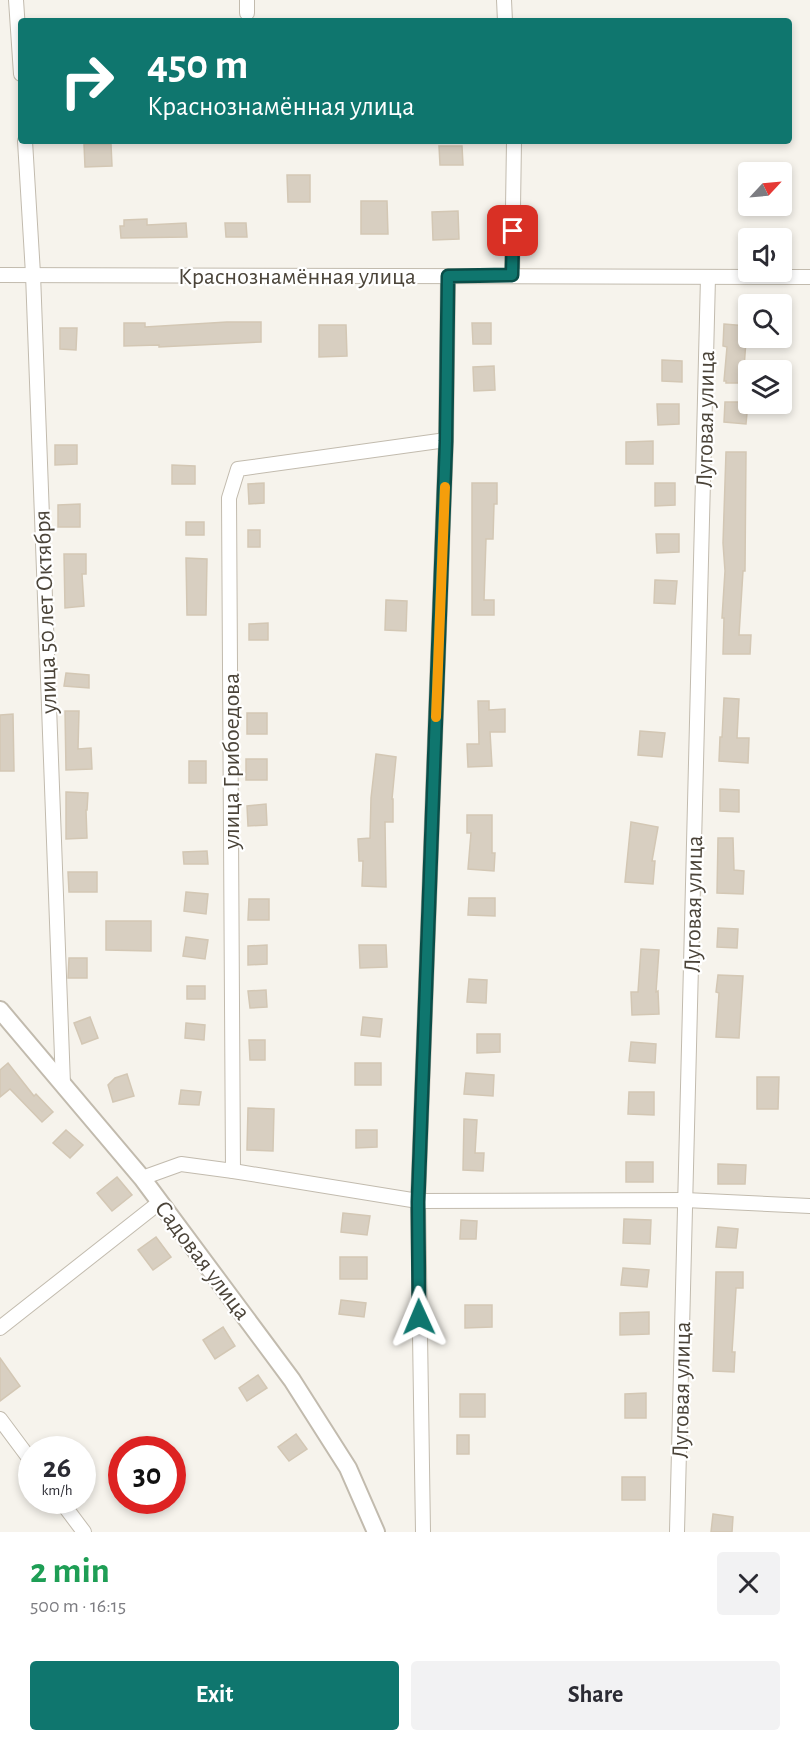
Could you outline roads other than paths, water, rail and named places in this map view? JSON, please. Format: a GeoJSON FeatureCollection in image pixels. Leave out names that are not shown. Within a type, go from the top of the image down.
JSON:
{"type":"FeatureCollection","features":[{"type":"Feature","properties":{"kind":"street"},"geometry":{"type":"LineString","coordinates":[[16,0],[18,30]]}},
{"type":"Feature","properties":{"kind":"street"},"geometry":{"type":"LineString","coordinates":[[504,0],[505,18]]}},
{"type":"Feature","properties":{"kind":"street","name":"улица 50 лет Октября"},"geometry":{"type":"LineString","coordinates":[[25,144],[33,274],[63,1084]]}},
{"type":"Feature","properties":{"kind":"street"},"geometry":{"type":"LineString","coordinates":[[512,275],[514,144]]}},
{"type":"Feature","properties":{"kind":"street","name":"Краснознамённая улица"},"geometry":{"type":"LineString","coordinates":[[0,275],[810,277]]}},
{"type":"Feature","properties":{"kind":"street"},"geometry":{"type":"LineString","coordinates":[[423,1532],[418,1202],[446,441],[448,276]]}},
{"type":"Feature","properties":{"kind":"street","name":"Луговая улица"},"geometry":{"type":"LineString","coordinates":[[677,1532],[708,277]]}},
{"type":"Feature","properties":{"kind":"street","name":"улица Грибоедова"},"geometry":{"type":"LineString","coordinates":[[233,1171],[229,498],[238,469],[446,441]]}},
{"type":"Feature","properties":{"kind":"street","name":"Садовая улица"},"geometry":{"type":"LineString","coordinates":[[0,1010],[142,1178],[292,1380],[348,1468],[376,1532]]}},
{"type":"Feature","properties":{"kind":"street"},"geometry":{"type":"LineString","coordinates":[[142,1178],[181,1164],[418,1202],[685,1200],[810,1206]]}},
{"type":"Feature","properties":{"kind":"street"},"geometry":{"type":"LineString","coordinates":[[0,1328],[160,1202]]}},
{"type":"Feature","properties":{"kind":"street"},"geometry":{"type":"LineString","coordinates":[[0,1419],[18,1443]]}},
{"type":"Feature","properties":{"kind":"street"},"geometry":{"type":"LineString","coordinates":[[70,1514],[84,1532]]}}]}
